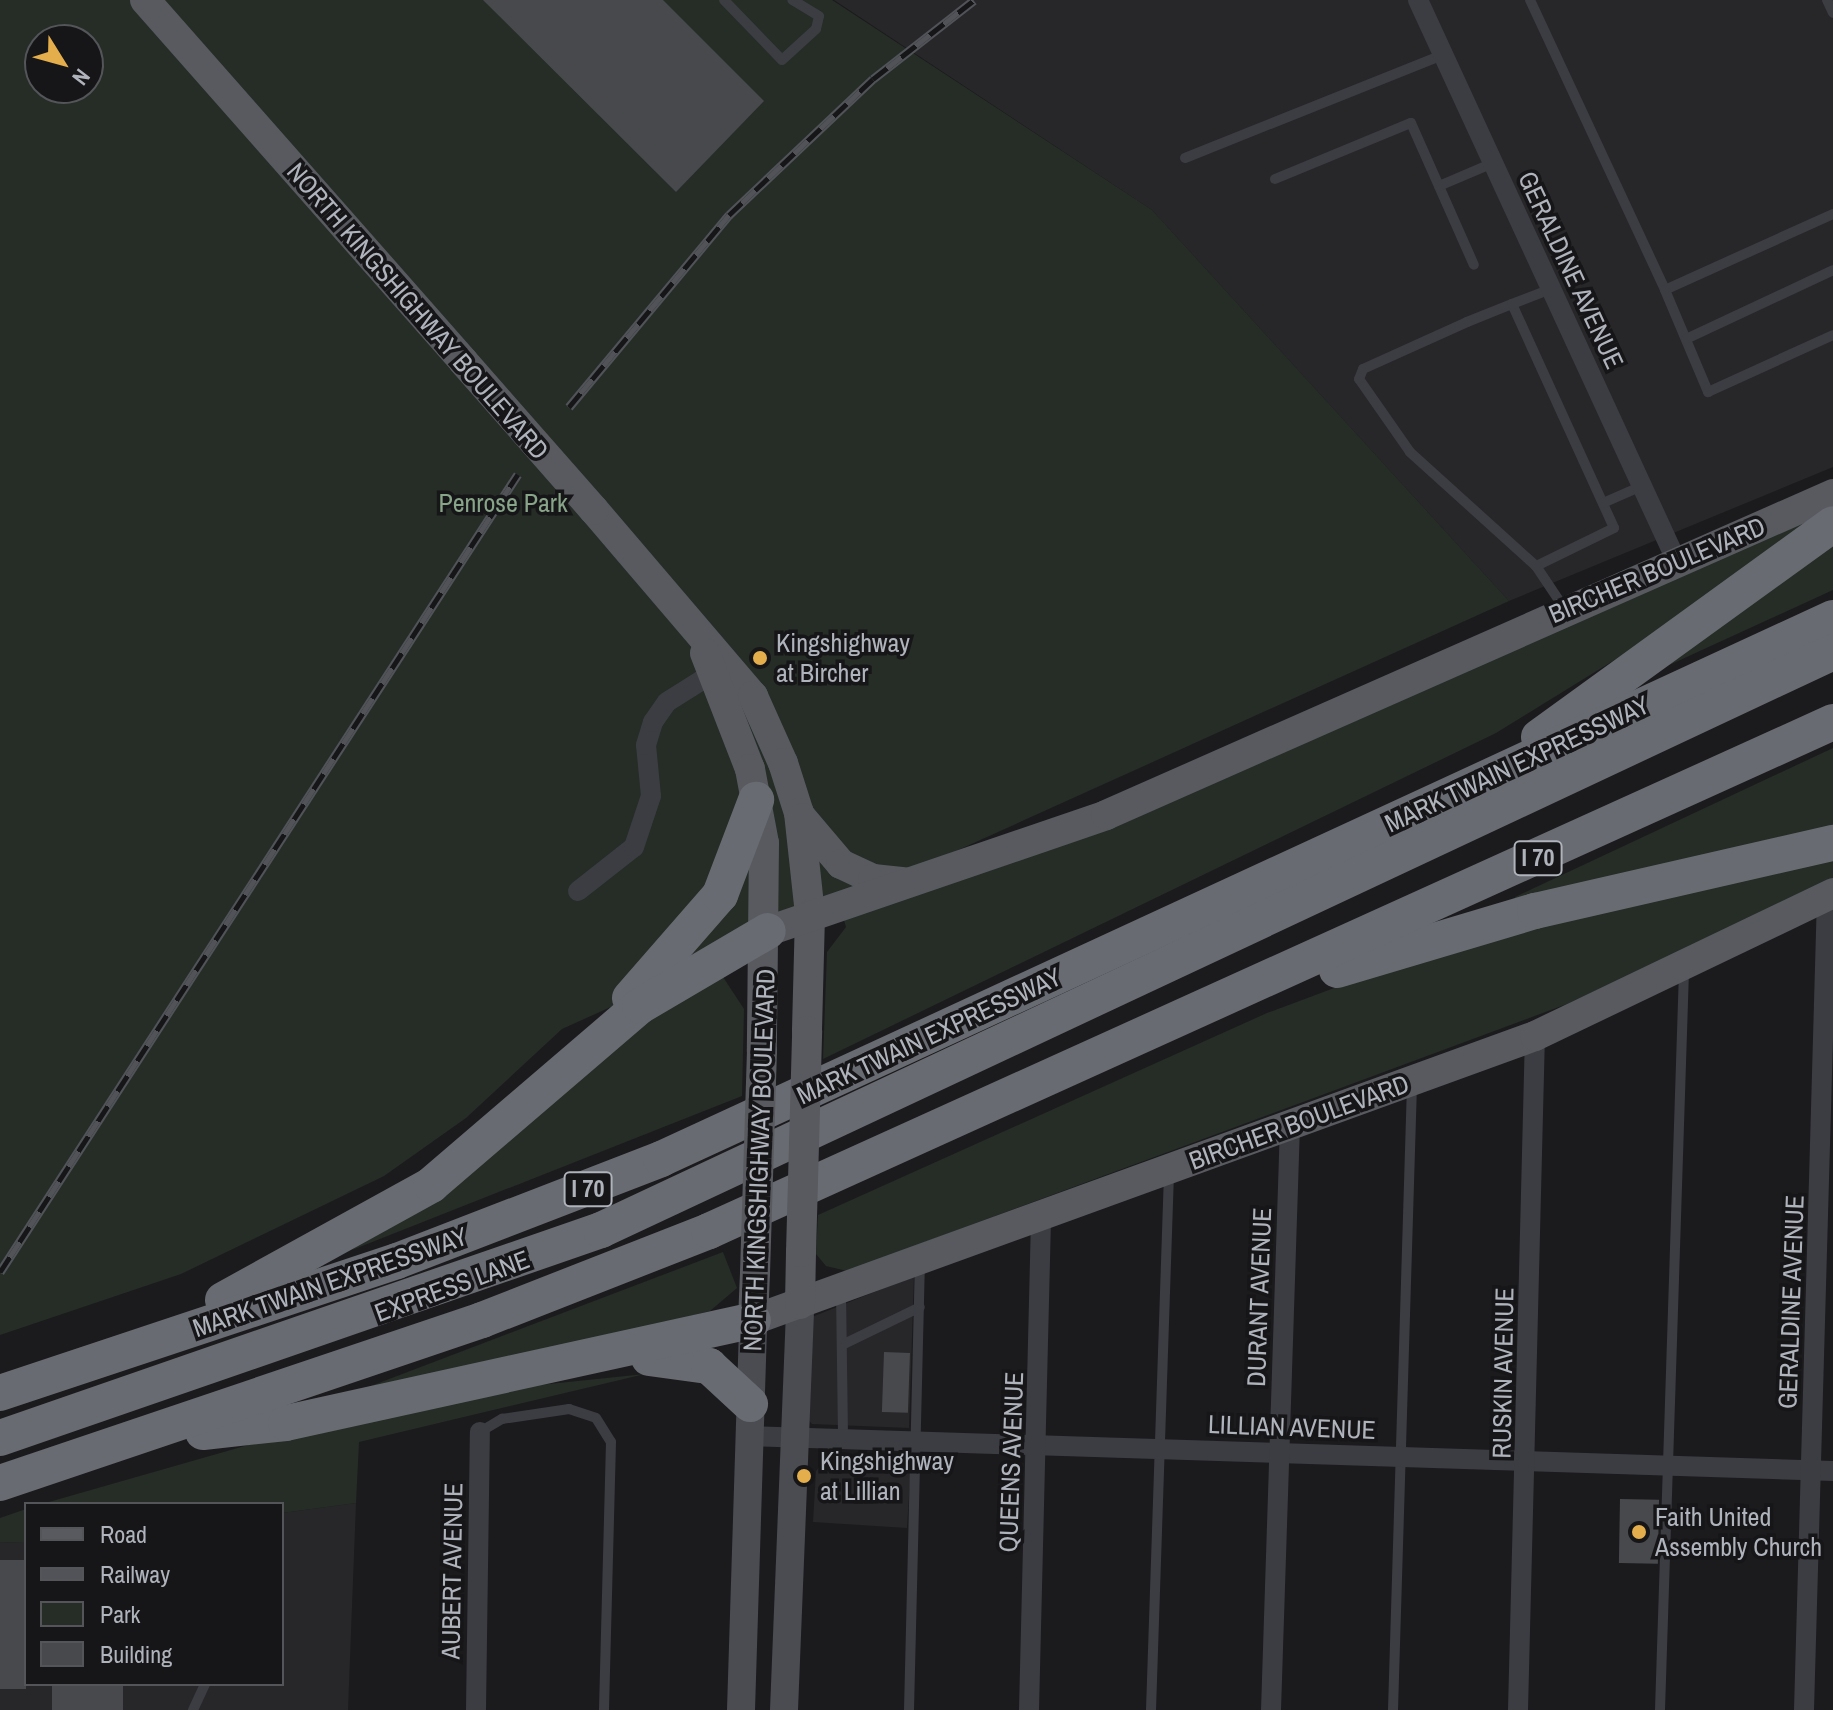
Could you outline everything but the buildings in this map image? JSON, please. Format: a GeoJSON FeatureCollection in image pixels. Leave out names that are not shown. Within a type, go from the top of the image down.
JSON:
{"type":"FeatureCollection","features":[{"type":"Feature","properties":{"kind":"highway"},"geometry":{"type":"LineString","coordinates":[[1482,779],[1833,524]]}},
{"type":"Feature","properties":{"kind":"highway","name":"MARK TWAIN EXPRESSWAY"},"geometry":{"type":"LineString","coordinates":[[0,1393],[497,1225],[805,1094],[1833,618]]}},
{"type":"Feature","properties":{"kind":"highway","name":"EXPRESS LANE"},"geometry":{"type":"LineString","coordinates":[[0,1438],[500,1270],[890,1100],[1833,652]]}},
{"type":"Feature","properties":{"kind":"highway","name":"I 70"},"geometry":{"type":"LineString","coordinates":[[0,1483],[482,1320],[666,1248],[1242,994],[1833,722]]}},
{"type":"Feature","properties":{"kind":"highway"},"geometry":{"type":"LineString","coordinates":[[594,1041],[720,895],[756,800]]}},
{"type":"Feature","properties":{"kind":"highway"},"geometry":{"type":"LineString","coordinates":[[1242,994],[1535,911],[1833,843]]}},
{"type":"Feature","properties":{"kind":"highway"},"geometry":{"type":"LineString","coordinates":[[126,1351],[431,1185],[594,1041],[669,986],[768,931]]}},
{"type":"Feature","properties":{"kind":"highway"},"geometry":{"type":"LineString","coordinates":[[130,1440],[286,1423],[616,1355],[753,1320]]}},
{"type":"Feature","properties":{"kind":"highway"},"geometry":{"type":"LineString","coordinates":[[616,1355],[709,1366],[750,1420]]}},
{"type":"Feature","properties":{"kind":"main road","name":"NORTH KINGSHIGHWAY BOULEVARD"},"geometry":{"type":"LineString","coordinates":[[145,0],[594,510],[753,696],[799,813],[810,915],[800,1304],[792,1437],[784,1710]]}},
{"type":"Feature","properties":{"kind":"main road","name":"BIRCHER BOULEVARD"},"geometry":{"type":"LineString","coordinates":[[768,931],[1106,815],[1833,494]]}},
{"type":"Feature","properties":{"kind":"main road","name":"NORTH KINGSHIGHWAY BOULEVARD"},"geometry":{"type":"LineString","coordinates":[[691,622],[713,673],[756,800],[768,931],[741,1710]]}},
{"type":"Feature","properties":{"kind":"main road"},"geometry":{"type":"LineString","coordinates":[[799,813],[841,864],[873,879],[910,883]]}},
{"type":"Feature","properties":{"kind":"main road","name":"BIRCHER BOULEVARD"},"geometry":{"type":"LineString","coordinates":[[753,1320],[920,1262],[1535,1036],[1684,969],[1830,894]]}},
{"type":"Feature","properties":{"kind":"street","name":"GERALDINE AVENUE"},"geometry":{"type":"LineString","coordinates":[[1418,0],[1677,562]]}},
{"type":"Feature","properties":{"kind":"street"},"geometry":{"type":"LineString","coordinates":[[578,891],[634,847],[651,796],[646,745],[653,722],[667,702],[713,673]]}},
{"type":"Feature","properties":{"kind":"street","name":"GERALDINE AVENUE"},"geometry":{"type":"LineString","coordinates":[[1804,1710],[1830,894]]}},
{"type":"Feature","properties":{"kind":"street","name":"RUSKIN AVENUE"},"geometry":{"type":"LineString","coordinates":[[1518,1710],[1528,1461],[1535,1036]]}},
{"type":"Feature","properties":{"kind":"street","name":"DURANT AVENUE"},"geometry":{"type":"LineString","coordinates":[[1271,1710],[1290,1125]]}},
{"type":"Feature","properties":{"kind":"street","name":"QUEENS AVENUE"},"geometry":{"type":"LineString","coordinates":[[1029,1710],[1039,1445],[1041,1216]]}},
{"type":"Feature","properties":{"kind":"street","name":"LILLIAN AVENUE"},"geometry":{"type":"LineString","coordinates":[[750,1420],[792,1437],[1833,1471]]}},
{"type":"Feature","properties":{"kind":"street","name":"AUBERT AVENUE"},"geometry":{"type":"LineString","coordinates":[[476,1710],[480,1432]]}},
{"type":"Feature","properties":{"kind":"lane"},"geometry":{"type":"LineString","coordinates":[[724,0],[782,60],[816,29],[819,16],[792,0]]}},
{"type":"Feature","properties":{"kind":"lane"},"geometry":{"type":"LineString","coordinates":[[1530,0],[1665,290],[1708,392],[1833,335]]}},
{"type":"Feature","properties":{"kind":"lane"},"geometry":{"type":"LineString","coordinates":[[1827,0],[1833,13]]}},
{"type":"Feature","properties":{"kind":"lane"},"geometry":{"type":"LineString","coordinates":[[1185,158],[1443,55]]}},
{"type":"Feature","properties":{"kind":"lane"},"geometry":{"type":"LineString","coordinates":[[1275,179],[1411,123],[1474,265]]}},
{"type":"Feature","properties":{"kind":"lane"},"geometry":{"type":"LineString","coordinates":[[1439,186],[1493,163]]}},
{"type":"Feature","properties":{"kind":"lane"},"geometry":{"type":"LineString","coordinates":[[1665,290],[1833,214]]}},
{"type":"Feature","properties":{"kind":"lane"},"geometry":{"type":"LineString","coordinates":[[1686,339],[1833,270]]}},
{"type":"Feature","properties":{"kind":"lane"},"geometry":{"type":"LineString","coordinates":[[1551,289],[1363,369],[1359,379],[1410,452],[1536,566],[1565,610]]}},
{"type":"Feature","properties":{"kind":"lane"},"geometry":{"type":"LineString","coordinates":[[1512,304],[1603,503],[1612,531],[1536,566]]}},
{"type":"Feature","properties":{"kind":"lane"},"geometry":{"type":"LineString","coordinates":[[1603,503],[1642,486]]}},
{"type":"Feature","properties":{"kind":"lane"},"geometry":{"type":"LineString","coordinates":[[1660,1710],[1684,969]]}},
{"type":"Feature","properties":{"kind":"lane"},"geometry":{"type":"LineString","coordinates":[[1393,1710],[1412,1081]]}},
{"type":"Feature","properties":{"kind":"lane"},"geometry":{"type":"LineString","coordinates":[[1151,1710],[1169,1170]]}},
{"type":"Feature","properties":{"kind":"lane"},"geometry":{"type":"LineString","coordinates":[[909,1710],[920,1262]]}},
{"type":"Feature","properties":{"kind":"lane"},"geometry":{"type":"LineString","coordinates":[[841,1290],[846,1343],[843,1439]]}},
{"type":"Feature","properties":{"kind":"lane"},"geometry":{"type":"LineString","coordinates":[[846,1343],[920,1307]]}},
{"type":"Feature","properties":{"kind":"lane"},"geometry":{"type":"LineString","coordinates":[[480,1432],[502,1419],[569,1409],[596,1418],[611,1442],[604,1710]]}},
{"type":"Feature","properties":{"kind":"lane"},"geometry":{"type":"LineString","coordinates":[[193,1710],[204,1686]]}},
{"type":"Feature","properties":{"kind":"shaded area"},"geometry":{"type":"Polygon","coordinates":[[[834,0],[1833,0],[1833,467],[1509,601],[1152,210],[834,0]]]}},
{"type":"Feature","properties":{"kind":"shaded area"},"geometry":{"type":"Polygon","coordinates":[[[914,1276],[909,1428],[812,1424],[805,1416],[812,1317],[914,1276]]]}},
{"type":"Feature","properties":{"kind":"shaded area"},"geometry":{"type":"Polygon","coordinates":[[[824,1461],[911,1464],[907,1528],[813,1522],[816,1471],[824,1461]]]}},
{"type":"Feature","properties":{"kind":"shaded area"},"geometry":{"type":"Polygon","coordinates":[[[356,1503],[348,1710],[0,1710],[0,1542],[24,1543],[24,1686],[284,1686],[284,1513],[356,1503]]]}},
{"type":"Feature","properties":{"kind":"green space","name":"Penrose Park"},"geometry":{"type":"Polygon","coordinates":[[[0,0],[832,0],[1152,210],[1509,601],[562,1029],[466,1118],[384,1176],[181,1274],[0,1335],[0,0]]]}},
{"type":"Feature","properties":{"kind":"green space"},"geometry":{"type":"Polygon","coordinates":[[[1833,505],[1642,643],[1496,733],[823,1059],[827,952],[846,927],[843,917],[1833,505]]]}},
{"type":"Feature","properties":{"kind":"green space"},"geometry":{"type":"Polygon","coordinates":[[[1833,540],[1833,590],[1630,683],[1833,540]]]}},
{"type":"Feature","properties":{"kind":"green space"},"geometry":{"type":"Polygon","coordinates":[[[1833,748],[1833,833],[1515,902],[1515,897],[1833,748]]]}},
{"type":"Feature","properties":{"kind":"green space"},"geometry":{"type":"Polygon","coordinates":[[[1833,857],[1833,880],[1567,1004],[847,1271],[826,1266],[816,1254],[818,1215],[1267,1013],[1433,951],[1833,857]]]}},
{"type":"Feature","properties":{"kind":"green space"},"geometry":{"type":"Polygon","coordinates":[[[723,977],[744,1009],[742,1096],[352,1250],[602,1048],[723,977]]]}},
{"type":"Feature","properties":{"kind":"green space"},"geometry":{"type":"Polygon","coordinates":[[[723,1252],[737,1288],[710,1311],[429,1383],[355,1392],[723,1252]]]}},
{"type":"Feature","properties":{"kind":"green space"},"geometry":{"type":"Polygon","coordinates":[[[645,1374],[359,1442],[356,1503],[284,1513],[284,1502],[49,1502],[336,1420],[492,1390],[645,1374]]]}},
{"type":"Feature","properties":{"kind":"green space"},"geometry":{"type":"Polygon","coordinates":[[[24,1510],[24,1543],[0,1542],[0,1518],[24,1510]]]}},
{"type":"Feature","properties":{"kind":"railway"},"geometry":{"type":"LineString","coordinates":[[569,407],[729,215],[873,79],[974,0]]}},
{"type":"Feature","properties":{"kind":"railway"},"geometry":{"type":"LineString","coordinates":[[0,1272],[518,474]]}},
{"type":"Feature","properties":{"kind":"place","name":"Kingshighway at Bircher"},"geometry":{"type":"Point","coordinates":[760,658]}},
{"type":"Feature","properties":{"kind":"place","name":"Kingshighway at Lillian"},"geometry":{"type":"Point","coordinates":[804,1476]}},
{"type":"Feature","properties":{"kind":"place","name":"Faith United Assembly Church"},"geometry":{"type":"Point","coordinates":[1639,1532]}}]}
